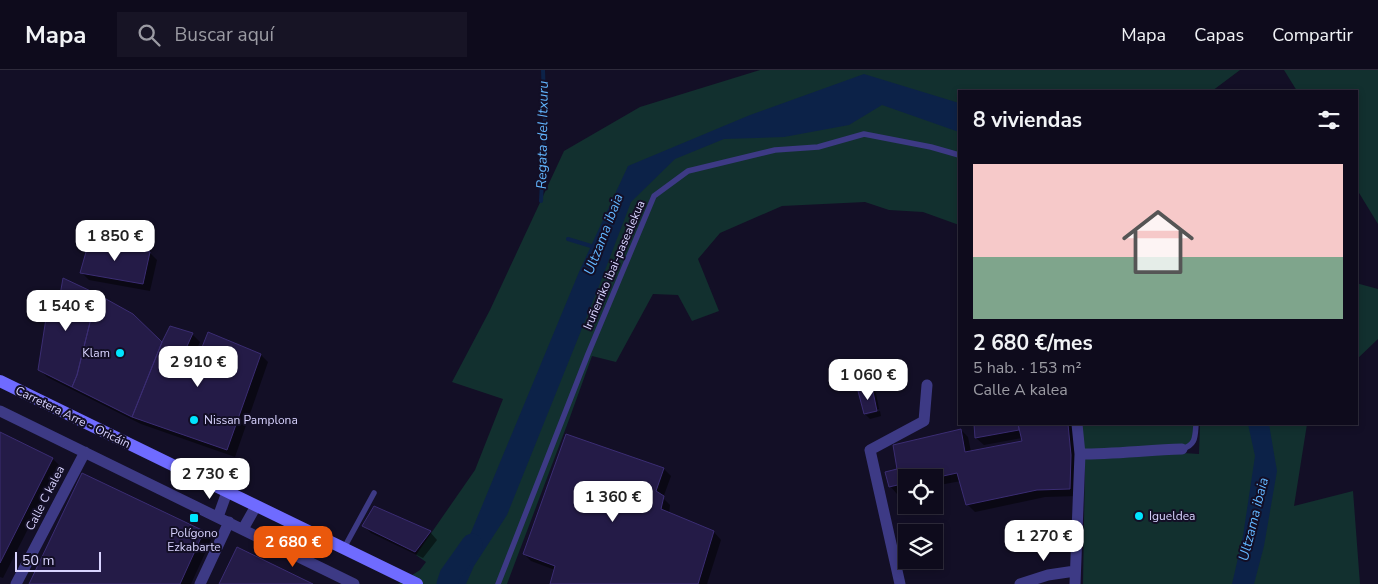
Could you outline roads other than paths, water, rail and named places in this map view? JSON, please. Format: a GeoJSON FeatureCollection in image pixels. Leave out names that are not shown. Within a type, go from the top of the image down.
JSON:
{"type":"FeatureCollection","features":[{"type":"Feature","properties":{"kind":"street","name":"Carretera Arre - Oricáin"},"geometry":{"type":"LineString","coordinates":[[0,381],[417,584]]}},
{"type":"Feature","properties":{"kind":"street"},"geometry":{"type":"LineString","coordinates":[[900,584],[870,450],[924,421],[928,385]]}},
{"type":"Feature","properties":{"kind":"street"},"geometry":{"type":"LineString","coordinates":[[0,411],[354,584]]}},
{"type":"Feature","properties":{"kind":"street"},"geometry":{"type":"LineString","coordinates":[[1075,584],[1080,454],[1078,425]]}},
{"type":"Feature","properties":{"kind":"street"},"geometry":{"type":"LineString","coordinates":[[1080,454],[1100,455],[1134,451],[1182,449]]}},
{"type":"Feature","properties":{"kind":"street","name":"Calle C kalea"},"geometry":{"type":"LineString","coordinates":[[16,584],[85,452]]}},
{"type":"Feature","properties":{"kind":"street"},"geometry":{"type":"LineString","coordinates":[[218,517],[227,492]]}},
{"type":"Feature","properties":{"kind":"street"},"geometry":{"type":"LineString","coordinates":[[243,529],[256,506]]}},
{"type":"Feature","properties":{"kind":"street"},"geometry":{"type":"LineString","coordinates":[[200,584],[229,522]]}},
{"type":"Feature","properties":{"kind":"street"},"geometry":{"type":"LineString","coordinates":[[1020,584],[1048,575],[1075,571]]}},
{"type":"Feature","properties":{"kind":"lane","name":"Iruñerriko ibai-pasealekua"},"geometry":{"type":"LineString","coordinates":[[498,584],[588,354],[654,196],[688,171],[775,150],[818,147],[864,134],[931,147],[958,155]]}},
{"type":"Feature","properties":{"kind":"lane"},"geometry":{"type":"LineString","coordinates":[[1182,449],[1190,446],[1193,442],[1196,425]]}},
{"type":"Feature","properties":{"kind":"lane"},"geometry":{"type":"LineString","coordinates":[[344,548],[374,493]]}},
{"type":"Feature","properties":{"kind":"water"},"geometry":{"type":"Polygon","coordinates":[[[864,74],[958,103],[958,132],[882,105],[849,125],[784,137],[724,139],[675,159],[631,202],[507,515],[474,566],[466,584],[448,584],[579,272],[628,166],[750,115],[864,74]]]}},
{"type":"Feature","properties":{"kind":"water"},"geometry":{"type":"Polygon","coordinates":[[[1248,425],[1269,425],[1277,471],[1264,546],[1254,584],[1232,584],[1243,536],[1255,456],[1248,425]]]}},
{"type":"Feature","properties":{"kind":"waterway","name":"Regata del Itxuru"},"geometry":{"type":"LineString","coordinates":[[541,201],[545,124],[543,70]]}},
{"type":"Feature","properties":{"kind":"waterway","name":"Regata del Itxuru"},"geometry":{"type":"LineString","coordinates":[[568,239],[591,246]]}},
{"type":"Feature","properties":{"kind":"waterway","name":"Ultzama ibaia"},"geometry":{"type":"LineString","coordinates":[[447,584],[450,575],[472,544]]}},
{"type":"Feature","properties":{"kind":"place","name":"Klam"},"geometry":{"type":"Point","coordinates":[120,353]}},
{"type":"Feature","properties":{"kind":"place","name":"Nissan Pamplona"},"geometry":{"type":"Point","coordinates":[194,420]}},
{"type":"Feature","properties":{"kind":"place","name":"Igueldea"},"geometry":{"type":"Point","coordinates":[1139,516]}},
{"type":"Feature","properties":{"kind":"place","name":"Polígono Ezkabarte"},"geometry":{"type":"Point","coordinates":[194,518]}}]}
